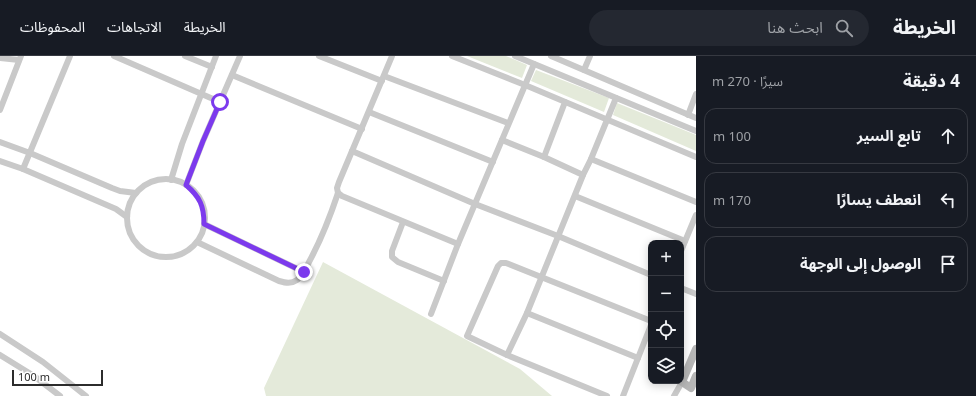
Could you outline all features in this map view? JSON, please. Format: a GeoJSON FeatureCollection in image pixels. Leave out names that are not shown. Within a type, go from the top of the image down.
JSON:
{"type":"FeatureCollection","features":[{"type":"Feature","properties":{"kind":"main road"},"geometry":{"type":"LineString","coordinates":[[684,377],[696,349]]}},
{"type":"Feature","properties":{"kind":"main road"},"geometry":{"type":"LineString","coordinates":[[684,383],[694,389],[696,376]]}},
{"type":"Feature","properties":{"kind":"street"},"geometry":{"type":"LineString","coordinates":[[23,169],[70,56]]}},
{"type":"Feature","properties":{"kind":"street"},"geometry":{"type":"LineString","coordinates":[[114,56],[220,102]]}},
{"type":"Feature","properties":{"kind":"street"},"geometry":{"type":"LineString","coordinates":[[184,56],[212,67]]}},
{"type":"Feature","properties":{"kind":"street"},"geometry":{"type":"LineString","coordinates":[[171,180],[182,144],[216,56]]}},
{"type":"Feature","properties":{"kind":"street"},"geometry":{"type":"LineString","coordinates":[[186,185],[203,141],[240,56]]}},
{"type":"Feature","properties":{"kind":"street"},"geometry":{"type":"LineString","coordinates":[[319,56],[508,123]]}},
{"type":"Feature","properties":{"kind":"street"},"geometry":{"type":"LineString","coordinates":[[197,242],[279,281],[288,283],[294,282],[302,276],[318,246],[338,193],[339,182],[392,56]]}},
{"type":"Feature","properties":{"kind":"street"},"geometry":{"type":"LineString","coordinates":[[452,56],[696,157]]}},
{"type":"Feature","properties":{"kind":"street"},"geometry":{"type":"LineString","coordinates":[[515,56],[696,131]]}},
{"type":"Feature","properties":{"kind":"street"},"geometry":{"type":"LineString","coordinates":[[551,56],[696,118]]}},
{"type":"Feature","properties":{"kind":"street"},"geometry":{"type":"LineString","coordinates":[[584,70],[590,56]]}},
{"type":"Feature","properties":{"kind":"street"},"geometry":{"type":"LineString","coordinates":[[0,58],[20,58],[3,95],[0,110]]}},
{"type":"Feature","properties":{"kind":"street"},"geometry":{"type":"LineString","coordinates":[[431,314],[458,244],[534,64]]}},
{"type":"Feature","properties":{"kind":"street"},"geometry":{"type":"LineString","coordinates":[[232,75],[362,129]]}},
{"type":"Feature","properties":{"kind":"street"},"geometry":{"type":"LineString","coordinates":[[688,115],[696,94]]}},
{"type":"Feature","properties":{"kind":"street"},"geometry":{"type":"LineString","coordinates":[[507,355],[527,313],[616,98]]}},
{"type":"Feature","properties":{"kind":"street"},"geometry":{"type":"LineString","coordinates":[[544,157],[565,102]]}},
{"type":"Feature","properties":{"kind":"street"},"geometry":{"type":"LineString","coordinates":[[369,112],[493,162]]}},
{"type":"Feature","properties":{"kind":"street"},"geometry":{"type":"LineString","coordinates":[[502,140],[583,175]]}},
{"type":"Feature","properties":{"kind":"street"},"geometry":{"type":"LineString","coordinates":[[0,142],[30,153],[112,188],[128,193],[136,193]]}},
{"type":"Feature","properties":{"kind":"street"},"geometry":{"type":"LineString","coordinates":[[352,151],[475,204],[558,236],[648,274]]}},
{"type":"Feature","properties":{"kind":"street"},"geometry":{"type":"LineString","coordinates":[[591,159],[696,202]]}},
{"type":"Feature","properties":{"kind":"street"},"geometry":{"type":"LineString","coordinates":[[0,161],[23,169],[116,209],[127,217]]}},
{"type":"Feature","properties":{"kind":"street"},"geometry":{"type":"LineString","coordinates":[[171,180],[186,185],[195,192],[201,202],[204,213],[202,234],[197,242],[187,251],[175,256],[161,257],[148,253],[138,246],[130,235],[127,217],[131,201],[136,193],[152,182],[171,180]]}},
{"type":"Feature","properties":{"kind":"street"},"geometry":{"type":"LineString","coordinates":[[338,193],[458,244]]}},
{"type":"Feature","properties":{"kind":"street"},"geometry":{"type":"LineString","coordinates":[[575,196],[685,241],[696,215]]}},
{"type":"Feature","properties":{"kind":"street"},"geometry":{"type":"LineString","coordinates":[[404,222],[392,251],[392,256],[396,261],[444,281]]}},
{"type":"Feature","properties":{"kind":"street"},"geometry":{"type":"LineString","coordinates":[[204,224],[304,272]]}},
{"type":"Feature","properties":{"kind":"street"},"geometry":{"type":"LineString","coordinates":[[608,396],[507,355],[467,336],[498,266],[501,263],[506,263],[648,320]]}},
{"type":"Feature","properties":{"kind":"street"},"geometry":{"type":"LineString","coordinates":[[684,289],[696,294]]}},
{"type":"Feature","properties":{"kind":"street"},"geometry":{"type":"LineString","coordinates":[[527,313],[638,358]]}},
{"type":"Feature","properties":{"kind":"street"},"geometry":{"type":"LineString","coordinates":[[622,396],[648,333]]}},
{"type":"Feature","properties":{"kind":"street"},"geometry":{"type":"LineString","coordinates":[[0,334],[43,362],[86,396]]}},
{"type":"Feature","properties":{"kind":"street"},"geometry":{"type":"LineString","coordinates":[[0,355],[34,376],[60,396]]}},
{"type":"Feature","properties":{"kind":"street"},"geometry":{"type":"LineString","coordinates":[[674,396],[681,384]]}},
{"type":"Feature","properties":{"kind":"green space"},"geometry":{"type":"Polygon","coordinates":[[[467,56],[506,56],[527,65],[522,78],[467,56]]]}},
{"type":"Feature","properties":{"kind":"green space"},"geometry":{"type":"Polygon","coordinates":[[[536,70],[609,98],[604,112],[531,81],[536,70]]]}},
{"type":"Feature","properties":{"kind":"green space"},"geometry":{"type":"Polygon","coordinates":[[[617,103],[696,135],[696,151],[613,115],[617,103]]]}},
{"type":"Feature","properties":{"kind":"green space"},"geometry":{"type":"Polygon","coordinates":[[[323,262],[520,369],[552,396],[266,396],[264,388],[323,262]]]}},
{"type":"Feature","properties":{"kind":"route"},"geometry":{"type":"LineString","coordinates":[[220,102],[186,185],[195,192],[201,202],[204,213],[204,224],[304,272]]}}]}
